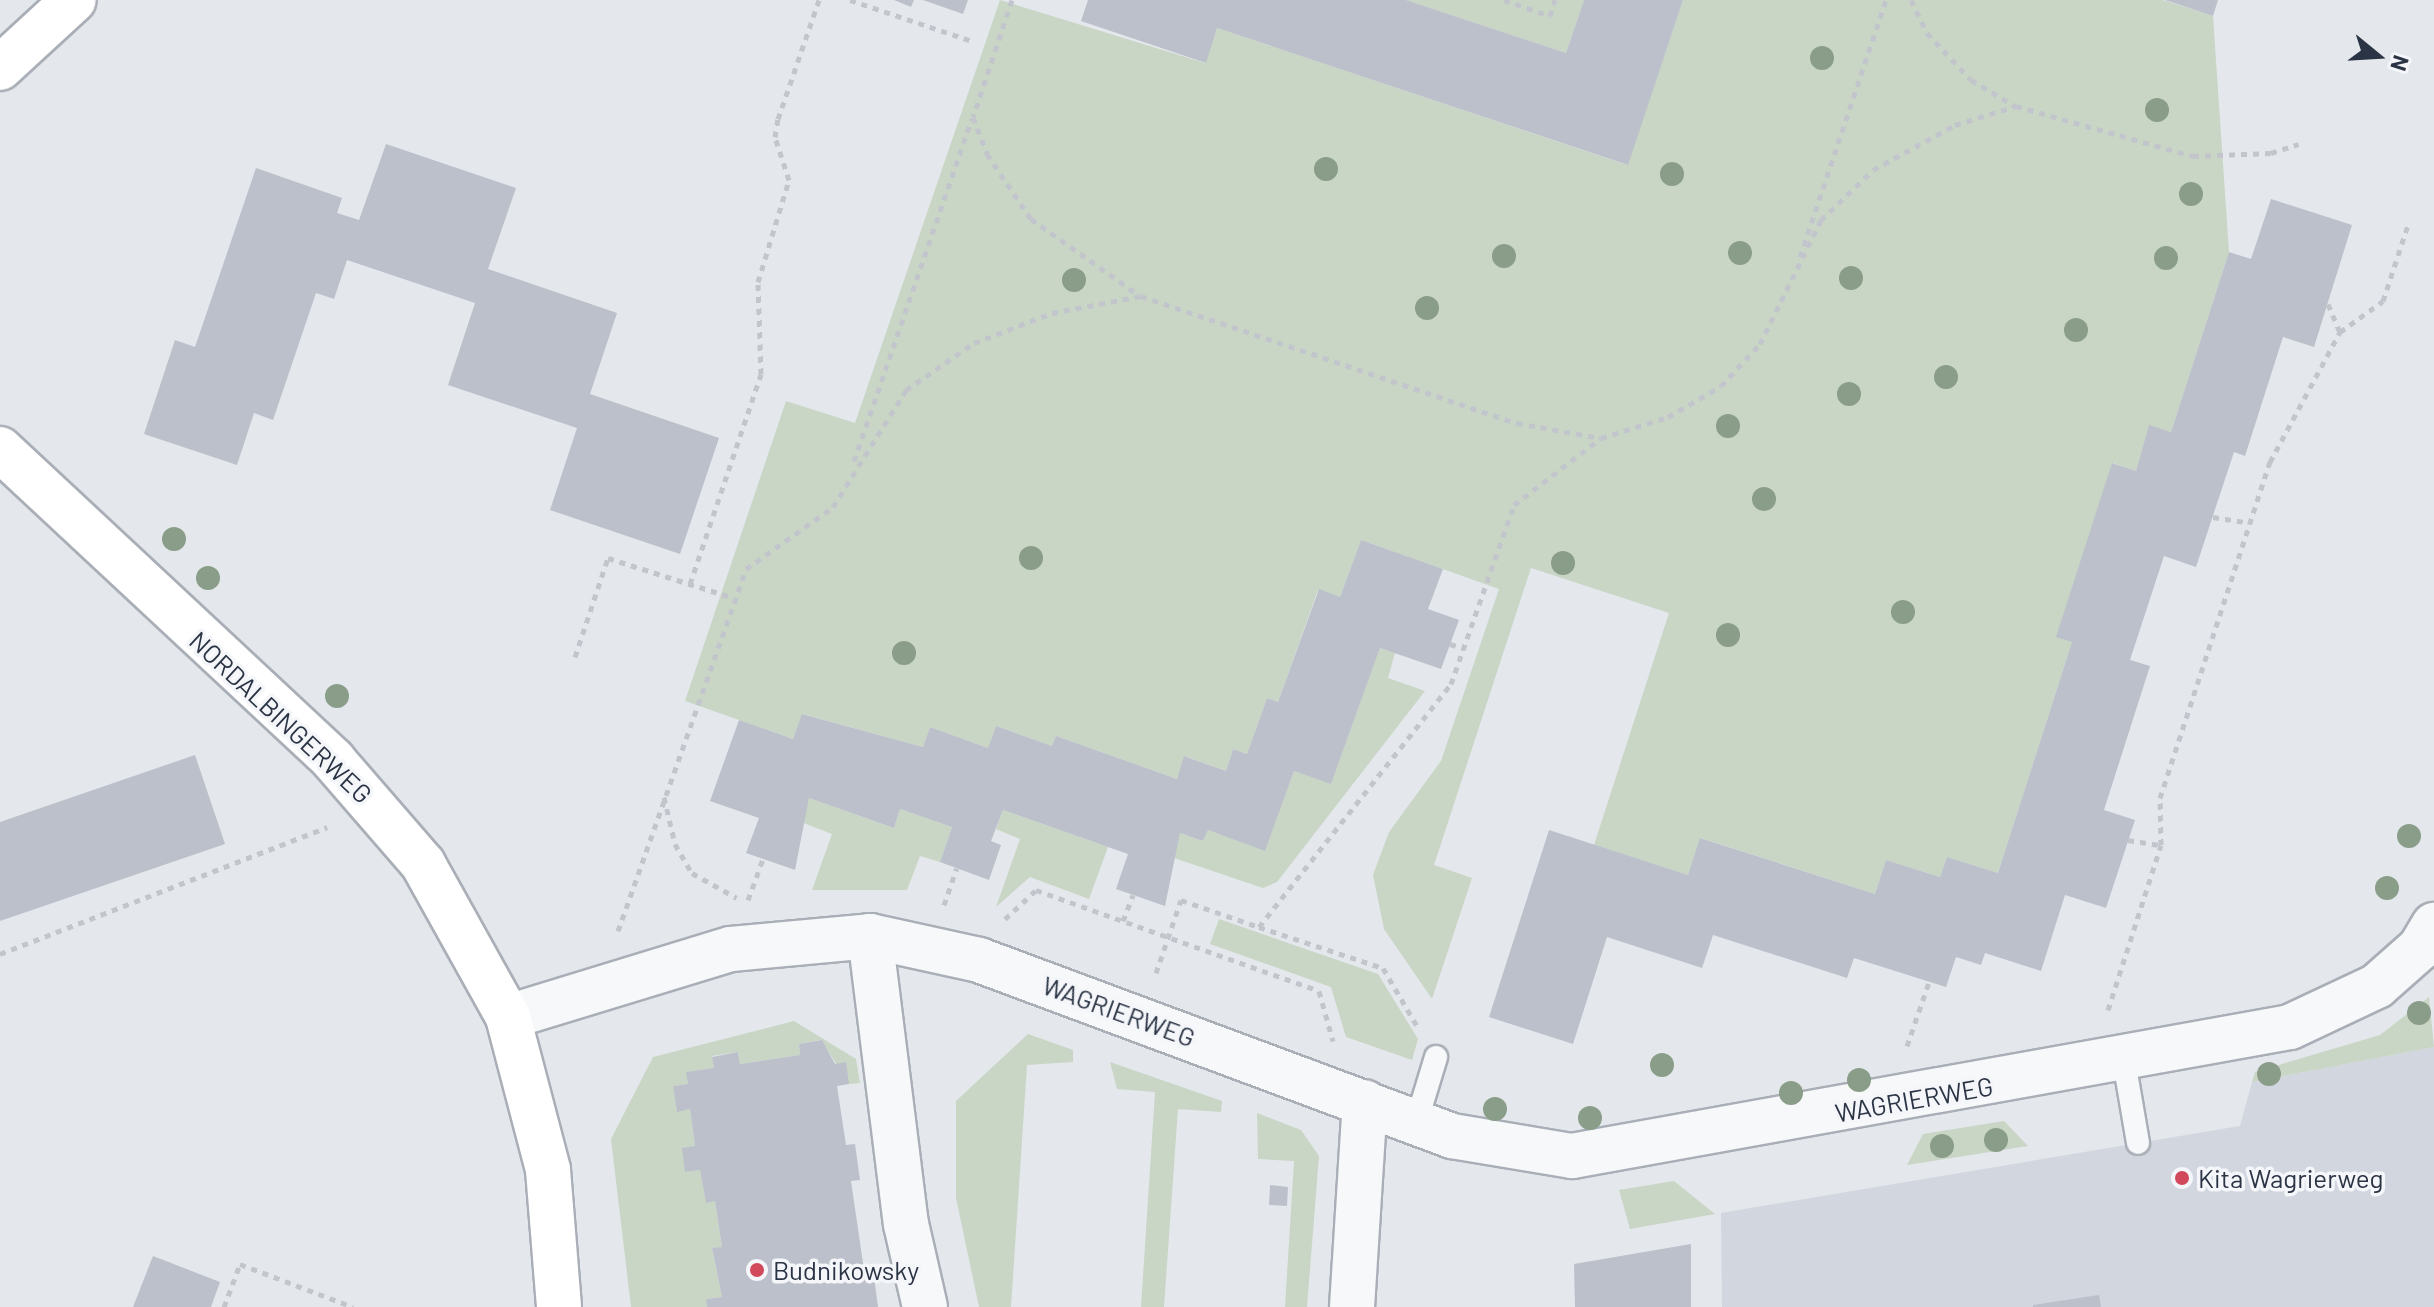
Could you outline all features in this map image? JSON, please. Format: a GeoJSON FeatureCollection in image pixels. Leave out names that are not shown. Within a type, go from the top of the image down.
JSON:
{"type":"FeatureCollection","features":[{"type":"Feature","properties":{"kind":"street"},"geometry":{"type":"LineString","coordinates":[[0,68],[74,0]]}},
{"type":"Feature","properties":{"kind":"street","name":"NORDALBINGERWEG"},"geometry":{"type":"LineString","coordinates":[[0,449],[377,808],[423,864],[508,1017],[548,1170],[559,1307]]}},
{"type":"Feature","properties":{"kind":"street","name":"WAGRIERWEG"},"geometry":{"type":"LineString","coordinates":[[508,1017],[600,985],[731,949],[870,936],[965,956],[1416,1123],[1490,1147],[1572,1156],[2236,1041],[2333,1009],[2387,978],[2434,925]]}},
{"type":"Feature","properties":{"kind":"street"},"geometry":{"type":"LineString","coordinates":[[870,936],[906,1224],[925,1307]]}},
{"type":"Feature","properties":{"kind":"street"},"geometry":{"type":"LineString","coordinates":[[1352,1307],[1357,1099]]}},
{"type":"Feature","properties":{"kind":"lane"},"geometry":{"type":"LineString","coordinates":[[1416,1123],[1436,1057]]}},
{"type":"Feature","properties":{"kind":"lane"},"geometry":{"type":"LineString","coordinates":[[2118,1062],[2138,1143]]}},
{"type":"Feature","properties":{"kind":"path"},"geometry":{"type":"LineString","coordinates":[[690,584],[761,374],[758,282],[789,180],[775,137],[778,119],[819,0]]}},
{"type":"Feature","properties":{"kind":"path"},"geometry":{"type":"LineString","coordinates":[[850,0],[969,40]]}},
{"type":"Feature","properties":{"kind":"path"},"geometry":{"type":"LineString","coordinates":[[600,985],[731,597],[746,569],[773,543],[833,507],[851,470],[1012,0]]}},
{"type":"Feature","properties":{"kind":"path"},"geometry":{"type":"LineString","coordinates":[[1504,0],[1550,16],[1555,0]]}},
{"type":"Feature","properties":{"kind":"path"},"geometry":{"type":"LineString","coordinates":[[1794,274],[1886,0]]}},
{"type":"Feature","properties":{"kind":"path"},"geometry":{"type":"LineString","coordinates":[[1911,0],[1927,33],[1971,80],[2016,106],[2193,156],[2271,153],[2299,144]]}},
{"type":"Feature","properties":{"kind":"path"},"geometry":{"type":"LineString","coordinates":[[1259,927],[1451,684],[1514,505],[1601,438],[1668,417],[1721,386],[1760,344],[1821,220],[1873,170],[1955,125],[2016,106]]}},
{"type":"Feature","properties":{"kind":"path"},"geometry":{"type":"LineString","coordinates":[[973,117],[1007,191],[1031,219],[1141,296],[1517,423],[1601,438]]}},
{"type":"Feature","properties":{"kind":"path"},"geometry":{"type":"LineString","coordinates":[[2118,1062],[2107,1013],[2161,845],[2160,798],[2270,462],[2340,332],[2383,301],[2408,225]]}},
{"type":"Feature","properties":{"kind":"path"},"geometry":{"type":"LineString","coordinates":[[851,470],[906,390],[937,362],[1010,326],[1141,296]]}},
{"type":"Feature","properties":{"kind":"path"},"geometry":{"type":"LineString","coordinates":[[2328,304],[2340,332]]}},
{"type":"Feature","properties":{"kind":"path"},"geometry":{"type":"LineString","coordinates":[[2213,517],[2249,523]]}},
{"type":"Feature","properties":{"kind":"path"},"geometry":{"type":"LineString","coordinates":[[575,657],[608,558],[731,597]]}},
{"type":"Feature","properties":{"kind":"path"},"geometry":{"type":"LineString","coordinates":[[1450,644],[1463,648]]}},
{"type":"Feature","properties":{"kind":"path"},"geometry":{"type":"LineString","coordinates":[[664,796],[675,844],[692,873],[748,901]]}},
{"type":"Feature","properties":{"kind":"path"},"geometry":{"type":"LineString","coordinates":[[0,954],[377,808]]}},
{"type":"Feature","properties":{"kind":"path"},"geometry":{"type":"LineString","coordinates":[[2128,840],[2161,845]]}},
{"type":"Feature","properties":{"kind":"path"},"geometry":{"type":"LineString","coordinates":[[965,956],[1036,890],[1319,991],[1357,1099]]}},
{"type":"Feature","properties":{"kind":"path"},"geometry":{"type":"LineString","coordinates":[[1123,921],[1133,895]]}},
{"type":"Feature","properties":{"kind":"path"},"geometry":{"type":"LineString","coordinates":[[1140,1019],[1181,900],[1383,968],[1436,1057]]}},
{"type":"Feature","properties":{"kind":"path"},"geometry":{"type":"LineString","coordinates":[[224,1307],[240,1264],[353,1307]]}},
{"type":"Feature","properties":{"kind":"shaded area","name":"Kita Wagrierweg"},"geometry":{"type":"Polygon","coordinates":[[[2434,1047],[2434,1307],[1722,1307],[1721,1213],[2240,1126],[2252,1082],[2434,1047]]]}},
{"type":"Feature","properties":{"kind":"green space"},"geometry":{"type":"Polygon","coordinates":[[[1000,0],[1205,63],[1217,28],[1627,165],[1683,0],[2163,0],[2213,16],[2229,252],[2171,432],[2149,426],[2136,471],[2113,463],[2072,642],[1998,873],[1947,857],[1940,877],[1886,860],[1875,894],[1701,838],[1688,875],[1594,845],[1669,613],[1531,568],[1434,865],[1472,878],[1432,999],[1384,929],[1373,875],[1389,832],[1441,761],[1499,589],[1361,540],[1340,597],[1318,590],[1278,702],[1267,698],[1247,754],[1233,749],[1226,771],[1185,756],[1177,779],[1056,736],[1052,746],[996,726],[988,748],[930,727],[923,747],[803,714],[793,739],[685,701],[786,401],[855,423],[1000,0]]]}},
{"type":"Feature","properties":{"kind":"green space"},"geometry":{"type":"Polygon","coordinates":[[[1406,0],[1584,0],[1566,53],[1406,0]]]}},
{"type":"Feature","properties":{"kind":"green space"},"geometry":{"type":"Polygon","coordinates":[[[1380,648],[1395,653],[1388,678],[1425,691],[1277,882],[1263,888],[1171,857],[1180,833],[1203,841],[1208,830],[1265,850],[1294,771],[1331,783],[1380,648]]]}},
{"type":"Feature","properties":{"kind":"green space"},"geometry":{"type":"Polygon","coordinates":[[[809,798],[894,828],[900,809],[952,827],[940,862],[920,856],[907,890],[812,890],[832,834],[801,822],[809,798]]]}},
{"type":"Feature","properties":{"kind":"green space"},"geometry":{"type":"Polygon","coordinates":[[[1003,810],[1108,847],[1089,899],[1030,877],[996,907],[1020,839],[996,829],[1003,810]]]}},
{"type":"Feature","properties":{"kind":"green space"},"geometry":{"type":"Polygon","coordinates":[[[1219,919],[1378,974],[1418,1039],[1412,1060],[1346,1037],[1331,987],[1210,944],[1219,919]]]}},
{"type":"Feature","properties":{"kind":"green space"},"geometry":{"type":"Polygon","coordinates":[[[2429,997],[2434,1047],[2252,1082],[2255,1072],[2380,1035],[2429,997]]]}},
{"type":"Feature","properties":{"kind":"green space"},"geometry":{"type":"Polygon","coordinates":[[[794,1021],[856,1059],[860,1083],[849,1084],[821,1040],[799,1044],[800,1055],[740,1064],[738,1052],[712,1056],[714,1068],[687,1072],[688,1084],[673,1086],[677,1111],[690,1109],[695,1146],[685,1172],[700,1170],[706,1202],[715,1201],[722,1247],[712,1249],[722,1297],[706,1299],[707,1307],[631,1307],[611,1139],[653,1057],[794,1021]]]}},
{"type":"Feature","properties":{"kind":"green space"},"geometry":{"type":"Polygon","coordinates":[[[1028,1034],[1073,1050],[1073,1062],[1027,1065],[1011,1307],[979,1307],[956,1198],[956,1101],[1028,1034]]]}},
{"type":"Feature","properties":{"kind":"green space"},"geometry":{"type":"Polygon","coordinates":[[[1110,1062],[1222,1101],[1221,1112],[1178,1109],[1164,1307],[1141,1307],[1155,1092],[1117,1089],[1110,1062]]]}},
{"type":"Feature","properties":{"kind":"green space"},"geometry":{"type":"Polygon","coordinates":[[[1257,1113],[1301,1130],[1319,1156],[1307,1307],[1285,1307],[1294,1161],[1258,1159],[1257,1113]]]}},
{"type":"Feature","properties":{"kind":"green space"},"geometry":{"type":"Polygon","coordinates":[[[2004,1121],[2028,1146],[1907,1165],[1923,1134],[2004,1121]]]}},
{"type":"Feature","properties":{"kind":"green space"},"geometry":{"type":"Polygon","coordinates":[[[1674,1181],[1715,1214],[1630,1229],[1619,1190],[1674,1181]]]}},
{"type":"Feature","properties":{"kind":"building"},"geometry":{"type":"Polygon","coordinates":[[[894,0],[914,0],[911,7],[894,0]]]}},
{"type":"Feature","properties":{"kind":"building"},"geometry":{"type":"Polygon","coordinates":[[[923,0],[968,0],[963,14],[923,0]]]}},
{"type":"Feature","properties":{"kind":"building"},"geometry":{"type":"Polygon","coordinates":[[[1088,0],[1406,0],[1566,53],[1584,0],[1683,0],[1628,165],[1217,28],[1206,63],[1081,21],[1088,0]]]}},
{"type":"Feature","properties":{"kind":"building"},"geometry":{"type":"Polygon","coordinates":[[[2165,0],[2218,0],[2213,16],[2165,0]]]}},
{"type":"Feature","properties":{"kind":"building"},"geometry":{"type":"Polygon","coordinates":[[[386,144],[516,188],[488,269],[617,313],[590,394],[719,438],[680,554],[550,510],[577,428],[448,385],[475,303],[347,260],[334,299],[316,293],[273,420],[254,413],[237,465],[144,434],[175,340],[195,347],[256,168],[342,198],[337,213],[359,220],[386,144]]]}},
{"type":"Feature","properties":{"kind":"building"},"geometry":{"type":"Polygon","coordinates":[[[2271,199],[2352,225],[2314,347],[2283,337],[2245,456],[2234,452],[2196,567],[2164,556],[2130,660],[2150,666],[2104,810],[2135,820],[2106,908],[2065,895],[2041,971],[1985,953],[1981,965],[1956,957],[1946,987],[1854,958],[1847,978],[1713,935],[1702,968],[1607,937],[1573,1044],[1489,1017],[1549,830],[1688,875],[1700,838],[1875,894],[1886,860],[1940,877],[1947,857],[1998,873],[2072,642],[2056,637],[2112,463],[2136,471],[2149,425],[2171,432],[2229,252],[2251,259],[2271,199]]]}},
{"type":"Feature","properties":{"kind":"building"},"geometry":{"type":"Polygon","coordinates":[[[1361,540],[1443,569],[1428,609],[1459,620],[1441,669],[1380,648],[1331,784],[1294,771],[1265,851],[1208,830],[1203,841],[1180,833],[1165,906],[1116,889],[1128,854],[1003,810],[991,841],[1001,845],[989,880],[940,862],[952,827],[900,809],[894,828],[809,798],[795,870],[746,853],[759,818],[710,801],[739,720],[793,739],[802,714],[923,747],[930,727],[988,748],[996,726],[1052,746],[1056,736],[1177,779],[1184,756],[1226,771],[1233,749],[1247,754],[1267,698],[1278,702],[1319,589],[1340,597],[1361,540]]]}},
{"type":"Feature","properties":{"kind":"building"},"geometry":{"type":"Polygon","coordinates":[[[195,755],[225,844],[0,921],[0,822],[195,755]]]}},
{"type":"Feature","properties":{"kind":"building"},"geometry":{"type":"Polygon","coordinates":[[[822,1040],[835,1064],[846,1062],[849,1084],[837,1086],[846,1145],[855,1144],[860,1180],[851,1181],[864,1270],[873,1269],[878,1307],[707,1307],[706,1299],[722,1297],[712,1248],[722,1247],[715,1201],[706,1203],[700,1170],[685,1172],[682,1148],[695,1146],[690,1109],[677,1112],[673,1086],[688,1084],[686,1072],[714,1068],[712,1057],[738,1052],[740,1064],[800,1055],[799,1044],[822,1040]]]}},
{"type":"Feature","properties":{"kind":"building"},"geometry":{"type":"Polygon","coordinates":[[[1270,1185],[1288,1187],[1287,1206],[1269,1205],[1270,1185]]]}},
{"type":"Feature","properties":{"kind":"building"},"geometry":{"type":"Polygon","coordinates":[[[1691,1244],[1691,1307],[1575,1307],[1574,1264],[1691,1244]]]}},
{"type":"Feature","properties":{"kind":"building"},"geometry":{"type":"Polygon","coordinates":[[[153,1256],[220,1282],[211,1307],[133,1307],[153,1256]]]}},
{"type":"Feature","properties":{"kind":"building"},"geometry":{"type":"Polygon","coordinates":[[[2099,1295],[2101,1307],[2033,1307],[2033,1305],[2099,1295]]]}},
{"type":"Feature","properties":{"kind":"place","name":"Kita Wagrierweg"},"geometry":{"type":"Point","coordinates":[2182,1178]}},
{"type":"Feature","properties":{"kind":"place","name":"Budnikowsky"},"geometry":{"type":"Point","coordinates":[757,1270]}}]}
